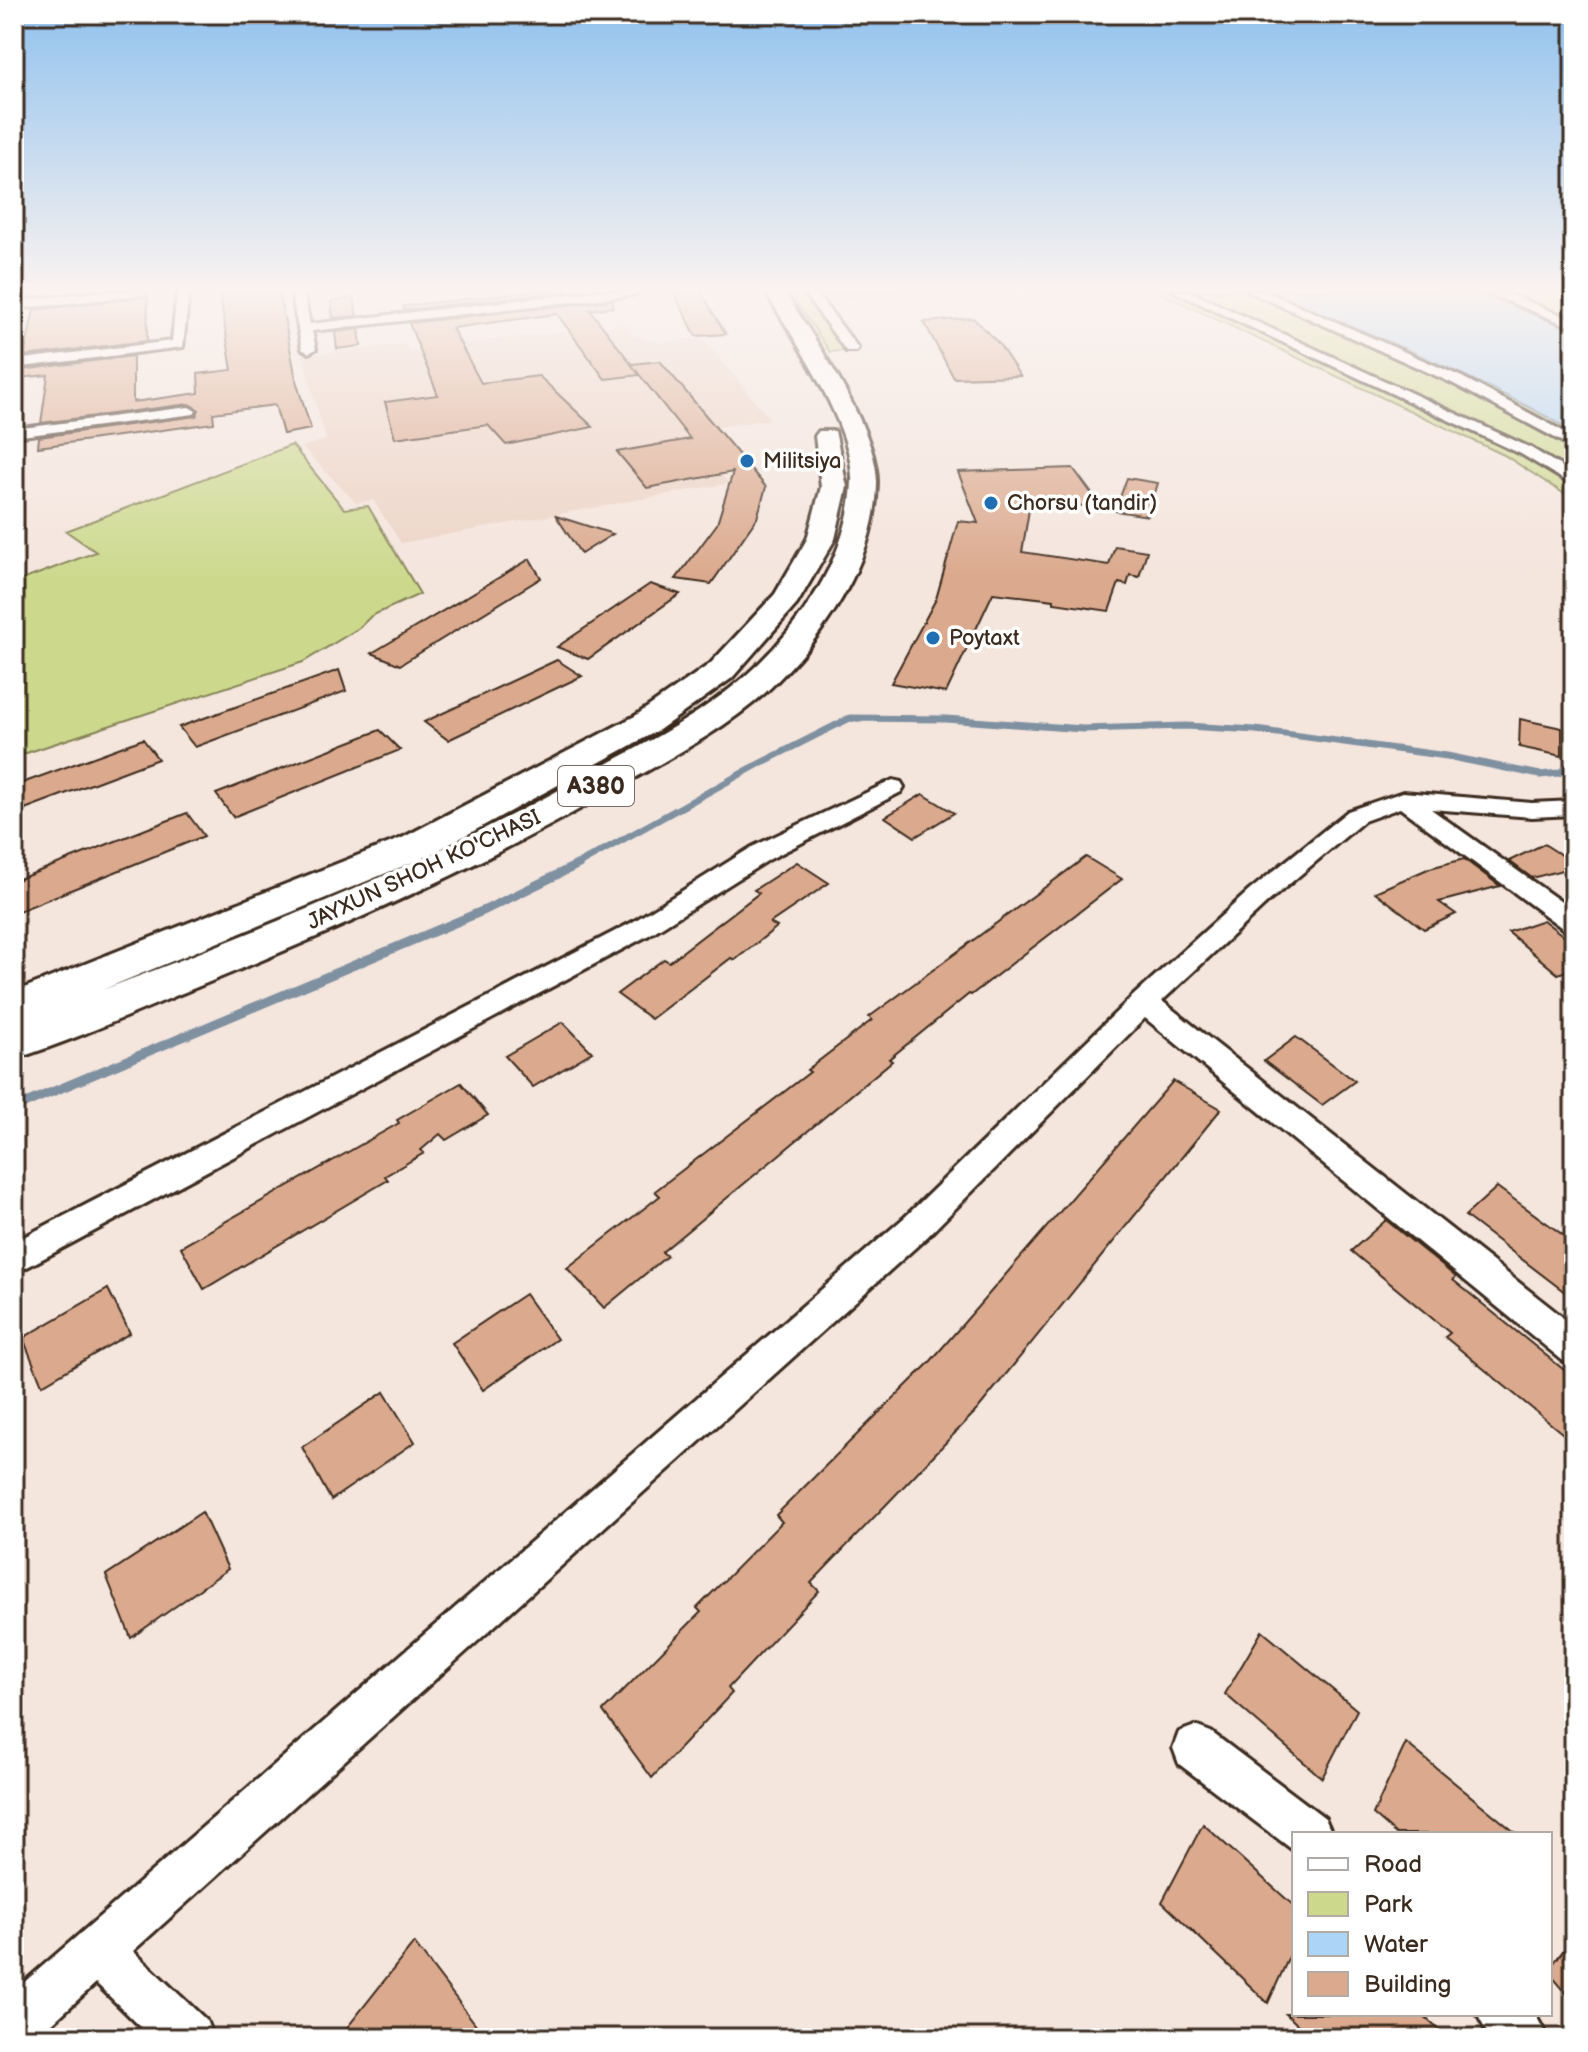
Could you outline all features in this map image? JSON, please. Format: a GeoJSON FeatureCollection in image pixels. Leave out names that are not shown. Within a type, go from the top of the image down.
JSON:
{"type":"FeatureCollection","features":[{"type":"Feature","properties":{"kind":"highway","name":"JAYXUN SHOH KO'CHASI"},"geometry":{"type":"LineString","coordinates":[[14,1009],[415,847],[647,723],[721,671],[787,598],[821,539],[834,487],[830,442],[804,387]]}},
{"type":"Feature","properties":{"kind":"highway","name":"JAYXUN SHOH KO'CHASI"},"geometry":{"type":"LineString","coordinates":[[14,1042],[366,902],[480,849],[678,737],[755,684],[790,647],[827,596],[851,546],[863,508],[865,476],[855,440],[830,387]]}},
{"type":"Feature","properties":{"kind":"street"},"geometry":{"type":"LineString","coordinates":[[1387,387],[1526,451],[1574,481]]}},
{"type":"Feature","properties":{"kind":"street"},"geometry":{"type":"LineString","coordinates":[[1473,387],[1511,405],[1574,443]]}},
{"type":"Feature","properties":{"kind":"street"},"geometry":{"type":"LineString","coordinates":[[14,433],[189,411]]}},
{"type":"Feature","properties":{"kind":"street"},"geometry":{"type":"LineString","coordinates":[[14,1259],[640,929],[761,853],[893,787]]}},
{"type":"Feature","properties":{"kind":"street"},"geometry":{"type":"LineString","coordinates":[[1403,799],[1574,924]]}},
{"type":"Feature","properties":{"kind":"street"},"geometry":{"type":"LineString","coordinates":[[14,2024],[916,1227],[1144,1002],[1259,896],[1356,816],[1403,799],[1532,810],[1574,808]]}},
{"type":"Feature","properties":{"kind":"street"},"geometry":{"type":"LineString","coordinates":[[1144,1002],[1574,1348]]}},
{"type":"Feature","properties":{"kind":"street"},"geometry":{"type":"LineString","coordinates":[[1195,1748],[1306,1832]]}},
{"type":"Feature","properties":{"kind":"street"},"geometry":{"type":"LineString","coordinates":[[99,1952],[188,2038]]}},
{"type":"Feature","properties":{"kind":"street"},"geometry":{"type":"LineString","coordinates":[[1504,2016],[1523,2038]]}},
{"type":"Feature","properties":{"kind":"shaded area"},"geometry":{"type":"Polygon","coordinates":[[[311,387],[743,387],[770,419],[684,432],[729,483],[401,543],[373,500],[356,503],[302,447],[326,440],[311,387]]]}},
{"type":"Feature","properties":{"kind":"green space"},"geometry":{"type":"Polygon","coordinates":[[[1359,387],[1574,387],[1574,500],[1504,455],[1359,387]]]}},
{"type":"Feature","properties":{"kind":"green space"},"geometry":{"type":"Polygon","coordinates":[[[292,445],[344,509],[368,506],[420,594],[371,616],[359,628],[303,662],[14,757],[14,583],[96,552],[66,531],[292,445]]]}},
{"type":"Feature","properties":{"kind":"water"},"geometry":{"type":"Polygon","coordinates":[[[1487,387],[1574,387],[1574,432],[1487,387]]]}},
{"type":"Feature","properties":{"kind":"building"},"geometry":{"type":"Polygon","coordinates":[[[46,387],[133,387],[133,402],[199,393],[199,387],[298,387],[311,429],[283,434],[275,405],[213,413],[214,423],[38,447],[39,437],[196,416],[199,410],[189,404],[41,423],[46,387]]]}},
{"type":"Feature","properties":{"kind":"building"},"geometry":{"type":"Polygon","coordinates":[[[435,387],[550,387],[593,427],[506,445],[488,425],[395,438],[385,402],[438,395],[435,387]]]}},
{"type":"Feature","properties":{"kind":"building"},"geometry":{"type":"Polygon","coordinates":[[[649,387],[682,387],[766,487],[757,518],[711,584],[676,579],[717,524],[733,472],[647,488],[617,452],[690,439],[649,387]]]}},
{"type":"Feature","properties":{"kind":"building"},"geometry":{"type":"Polygon","coordinates":[[[1073,468],[1103,509],[1031,498],[1022,552],[1109,565],[1115,546],[1147,551],[1139,577],[1130,575],[1127,585],[1119,583],[1109,611],[1054,603],[1054,600],[993,593],[946,693],[891,683],[936,599],[958,521],[978,523],[958,472],[1073,468]]]}},
{"type":"Feature","properties":{"kind":"building"},"geometry":{"type":"Polygon","coordinates":[[[1127,478],[1158,483],[1148,516],[1115,511],[1127,478]]]}},
{"type":"Feature","properties":{"kind":"building"},"geometry":{"type":"Polygon","coordinates":[[[556,516],[613,534],[581,554],[556,516]]]}},
{"type":"Feature","properties":{"kind":"building"},"geometry":{"type":"Polygon","coordinates":[[[530,559],[541,578],[400,665],[372,653],[530,559]]]}},
{"type":"Feature","properties":{"kind":"building"},"geometry":{"type":"Polygon","coordinates":[[[650,584],[680,594],[588,659],[557,647],[650,584]]]}},
{"type":"Feature","properties":{"kind":"building"},"geometry":{"type":"Polygon","coordinates":[[[557,660],[582,676],[448,740],[424,722],[557,660]]]}},
{"type":"Feature","properties":{"kind":"building"},"geometry":{"type":"Polygon","coordinates":[[[339,670],[346,691],[195,747],[179,727],[339,670]]]}},
{"type":"Feature","properties":{"kind":"building"},"geometry":{"type":"Polygon","coordinates":[[[1520,719],[1562,728],[1562,756],[1519,747],[1520,719]]]}},
{"type":"Feature","properties":{"kind":"building"},"geometry":{"type":"Polygon","coordinates":[[[380,730],[400,750],[233,817],[216,794],[380,730]]]}},
{"type":"Feature","properties":{"kind":"building"},"geometry":{"type":"Polygon","coordinates":[[[143,739],[158,759],[14,813],[14,786],[143,739]]]}},
{"type":"Feature","properties":{"kind":"building"},"geometry":{"type":"Polygon","coordinates":[[[923,794],[954,813],[915,837],[885,817],[923,794]]]}},
{"type":"Feature","properties":{"kind":"building"},"geometry":{"type":"Polygon","coordinates":[[[187,813],[204,836],[14,913],[14,881],[187,813]]]}},
{"type":"Feature","properties":{"kind":"building"},"geometry":{"type":"Polygon","coordinates":[[[1544,844],[1574,863],[1574,867],[1532,878],[1509,861],[1544,844]]]}},
{"type":"Feature","properties":{"kind":"building"},"geometry":{"type":"Polygon","coordinates":[[[1086,857],[1122,879],[969,994],[889,1059],[892,1061],[662,1252],[667,1256],[604,1308],[567,1268],[660,1196],[655,1191],[810,1072],[807,1070],[872,1020],[869,1017],[1086,857]]]}},
{"type":"Feature","properties":{"kind":"building"},"geometry":{"type":"Polygon","coordinates":[[[1464,859],[1500,886],[1439,902],[1456,914],[1424,929],[1375,892],[1430,868],[1464,859]]]}},
{"type":"Feature","properties":{"kind":"building"},"geometry":{"type":"Polygon","coordinates":[[[797,862],[829,883],[770,923],[777,927],[735,960],[731,958],[651,1019],[617,994],[664,959],[669,962],[759,893],[754,890],[797,862]]]}},
{"type":"Feature","properties":{"kind":"building"},"geometry":{"type":"Polygon","coordinates":[[[1543,920],[1574,944],[1574,968],[1558,974],[1508,932],[1543,920]]]}},
{"type":"Feature","properties":{"kind":"building"},"geometry":{"type":"Polygon","coordinates":[[[563,1022],[592,1052],[533,1087],[505,1056],[563,1022]]]}},
{"type":"Feature","properties":{"kind":"building"},"geometry":{"type":"Polygon","coordinates":[[[1296,1037],[1355,1081],[1322,1105],[1264,1061],[1296,1037]]]}},
{"type":"Feature","properties":{"kind":"building"},"geometry":{"type":"Polygon","coordinates":[[[1173,1081],[1221,1109],[977,1410],[811,1583],[819,1591],[728,1688],[732,1693],[652,1778],[603,1711],[701,1612],[697,1608],[782,1522],[776,1515],[930,1362],[1173,1081]]]}},
{"type":"Feature","properties":{"kind":"building"},"geometry":{"type":"Polygon","coordinates":[[[461,1083],[488,1115],[446,1140],[440,1134],[421,1150],[424,1153],[385,1176],[388,1180],[204,1289],[181,1247],[399,1123],[397,1120],[461,1083]]]}},
{"type":"Feature","properties":{"kind":"building"},"geometry":{"type":"Polygon","coordinates":[[[1497,1187],[1574,1243],[1574,1299],[1465,1216],[1497,1187]]]}},
{"type":"Feature","properties":{"kind":"building"},"geometry":{"type":"Polygon","coordinates":[[[1386,1220],[1456,1277],[1453,1280],[1574,1378],[1574,1443],[1445,1337],[1450,1333],[1351,1251],[1386,1220]]]}},
{"type":"Feature","properties":{"kind":"building"},"geometry":{"type":"Polygon","coordinates":[[[108,1289],[130,1333],[42,1385],[23,1338],[108,1289]]]}},
{"type":"Feature","properties":{"kind":"building"},"geometry":{"type":"Polygon","coordinates":[[[525,1294],[557,1339],[483,1390],[452,1343],[525,1294]]]}},
{"type":"Feature","properties":{"kind":"building"},"geometry":{"type":"Polygon","coordinates":[[[384,1392],[415,1442],[331,1500],[302,1447],[384,1392]]]}},
{"type":"Feature","properties":{"kind":"building"},"geometry":{"type":"Polygon","coordinates":[[[202,1512],[228,1569],[131,1638],[106,1575],[202,1512]]]}},
{"type":"Feature","properties":{"kind":"building"},"geometry":{"type":"Polygon","coordinates":[[[1262,1631],[1357,1710],[1322,1778],[1225,1694],[1262,1631]]]}},
{"type":"Feature","properties":{"kind":"building"},"geometry":{"type":"Polygon","coordinates":[[[1406,1743],[1515,1832],[1394,1832],[1373,1814],[1406,1743]]]}},
{"type":"Feature","properties":{"kind":"building"},"geometry":{"type":"Polygon","coordinates":[[[1203,1824],[1292,1904],[1292,1950],[1268,2003],[1162,1902],[1203,1824]]]}},
{"type":"Feature","properties":{"kind":"building"},"geometry":{"type":"Polygon","coordinates":[[[1574,1936],[1574,2002],[1552,1976],[1552,1965],[1574,1936]]]}},
{"type":"Feature","properties":{"kind":"building"},"geometry":{"type":"Polygon","coordinates":[[[414,1943],[486,2038],[339,2038],[414,1943]]]}},
{"type":"Feature","properties":{"kind":"building"},"geometry":{"type":"Polygon","coordinates":[[[1286,2014],[1423,2016],[1448,2038],[1312,2038],[1286,2014]]]}},
{"type":"Feature","properties":{"kind":"waterway"},"geometry":{"type":"LineString","coordinates":[[576,866],[757,765],[850,718],[946,719],[1083,729],[1186,726],[1256,730],[1447,756],[1540,775],[1559,773],[1574,762]]}},
{"type":"Feature","properties":{"kind":"waterway"},"geometry":{"type":"LineString","coordinates":[[14,1108],[485,910],[576,866]]}},
{"type":"Feature","properties":{"kind":"place","name":"Militsiya"},"geometry":{"type":"Point","coordinates":[747,461]}},
{"type":"Feature","properties":{"kind":"place","name":"Chorsu (tandir)"},"geometry":{"type":"Point","coordinates":[991,503]}},
{"type":"Feature","properties":{"kind":"place","name":"Poytaxt"},"geometry":{"type":"Point","coordinates":[933,638]}}]}
